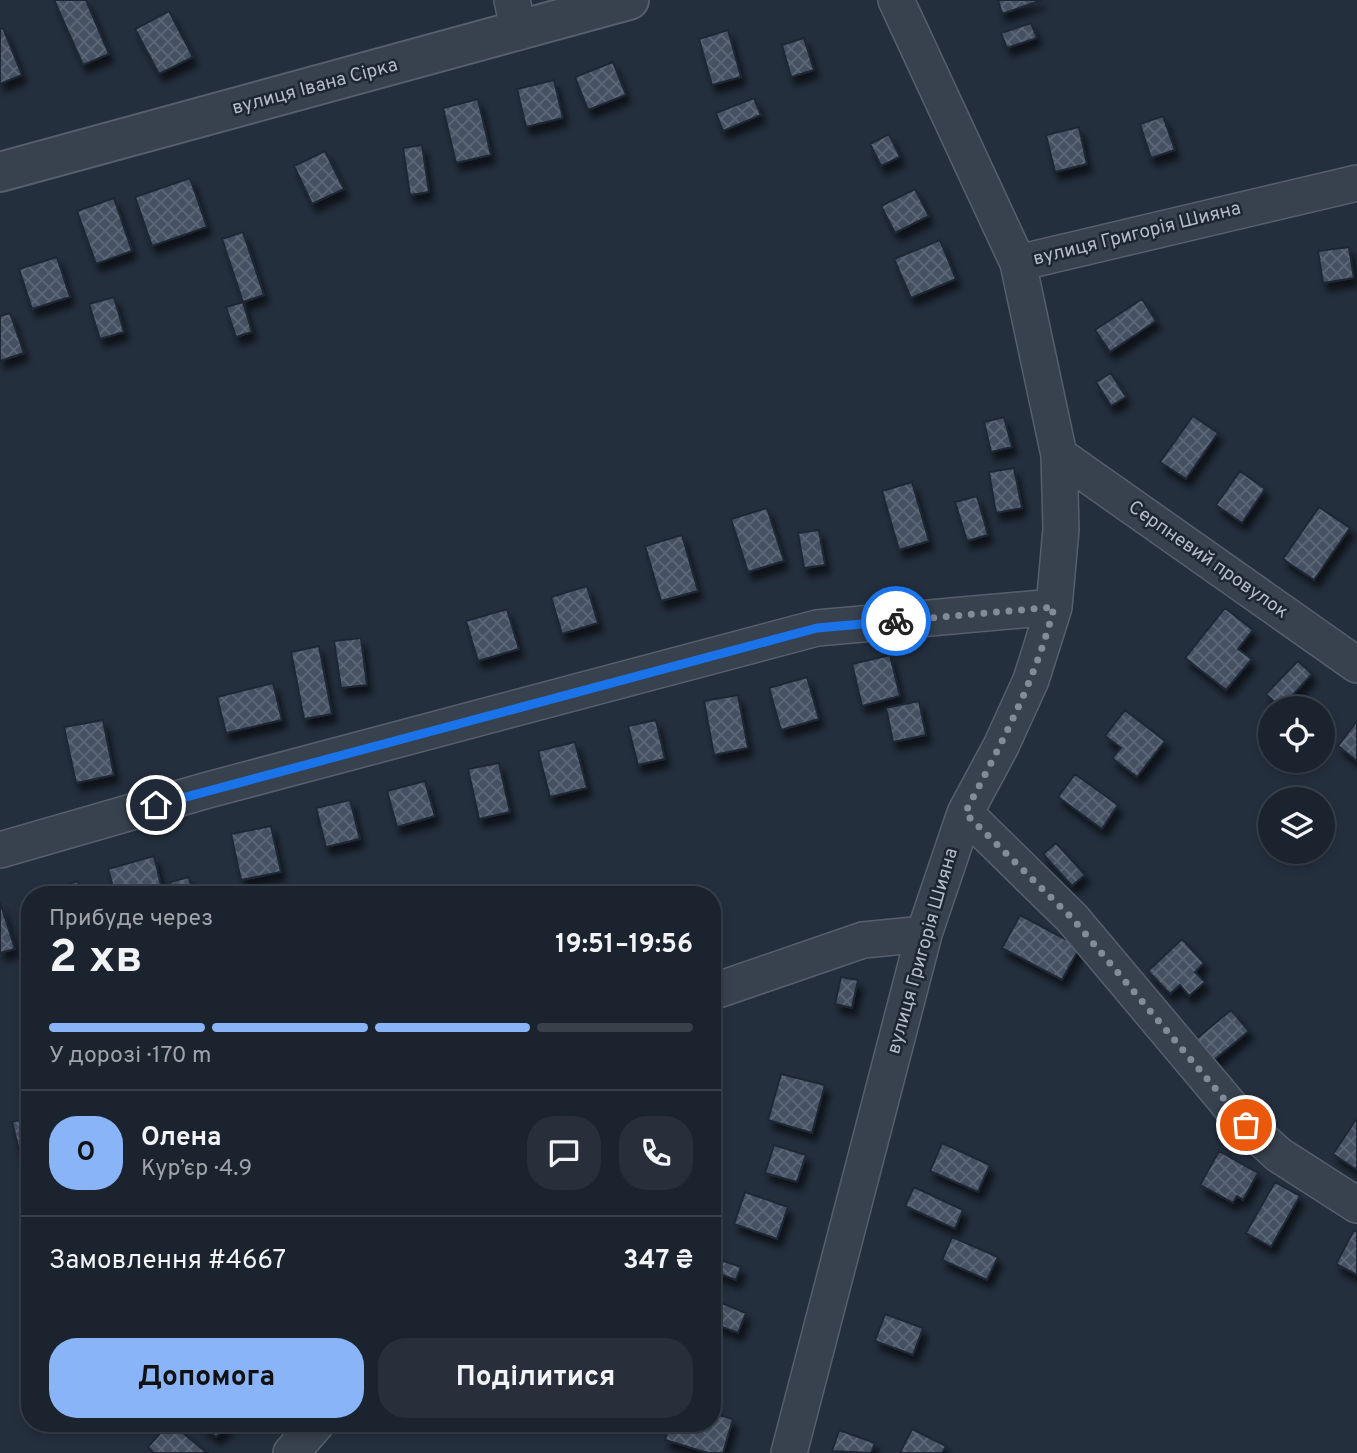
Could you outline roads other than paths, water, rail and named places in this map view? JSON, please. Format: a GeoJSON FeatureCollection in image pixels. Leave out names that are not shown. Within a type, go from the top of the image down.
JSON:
{"type":"FeatureCollection","features":[{"type":"Feature","properties":{"kind":"street","name":"вулиця Івана Сірка"},"geometry":{"type":"LineString","coordinates":[[0,172],[516,16],[629,0]]}},
{"type":"Feature","properties":{"kind":"street"},"geometry":{"type":"LineString","coordinates":[[896,0],[1018,263]]}},
{"type":"Feature","properties":{"kind":"street","name":"вулиця Григорія Шияна"},"geometry":{"type":"LineString","coordinates":[[789,1453],[924,934],[965,813],[1001,746],[1031,680],[1054,607],[1061,529],[1059,455],[1018,263],[1357,183]]}},
{"type":"Feature","properties":{"kind":"street","name":"Серпневий провулок"},"geometry":{"type":"LineString","coordinates":[[1059,455],[1357,665]]}},
{"type":"Feature","properties":{"kind":"street"},"geometry":{"type":"LineString","coordinates":[[0,850],[208,790],[817,628],[1054,607]]}},
{"type":"Feature","properties":{"kind":"street"},"geometry":{"type":"LineString","coordinates":[[965,813],[1072,918],[1246,1125],[1279,1155],[1357,1205]]}},
{"type":"Feature","properties":{"kind":"street"},"geometry":{"type":"LineString","coordinates":[[721,989],[863,940],[924,934]]}},
{"type":"Feature","properties":{"kind":"street"},"geometry":{"type":"LineString","coordinates":[[292,1453],[310,1432]]}}]}
